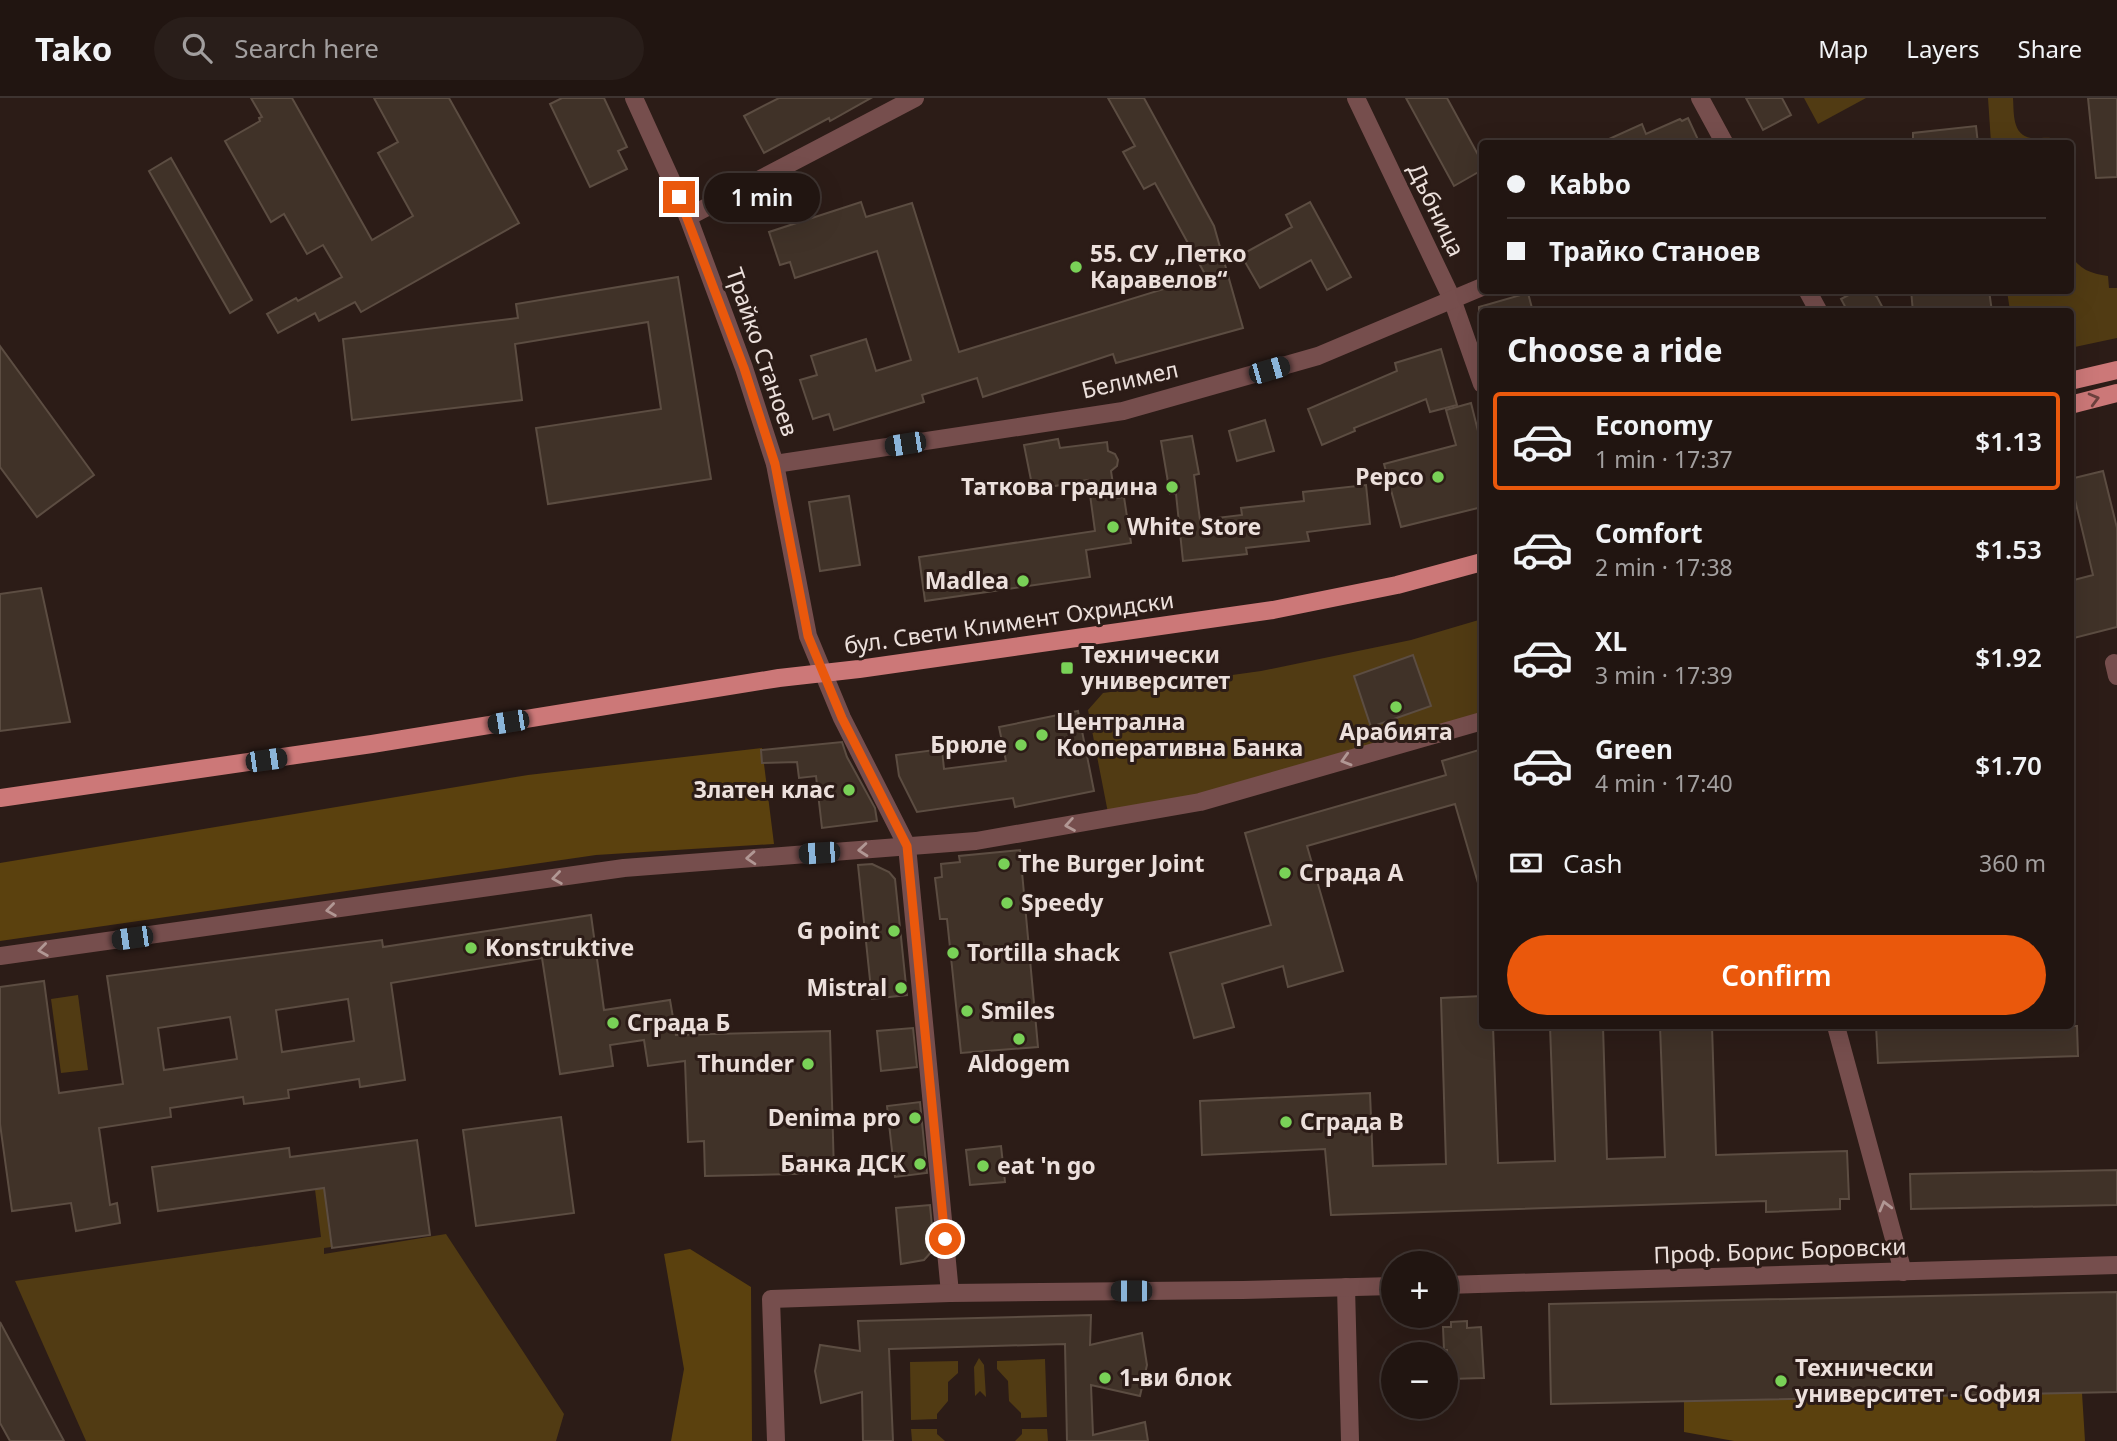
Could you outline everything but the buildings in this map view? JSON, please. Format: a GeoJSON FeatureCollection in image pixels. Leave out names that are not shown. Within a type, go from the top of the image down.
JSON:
{"type":"FeatureCollection","features":[{"type":"Feature","properties":{"kind":"main road"},"geometry":{"type":"LineString","coordinates":[[2074,380],[2117,370]]}},
{"type":"Feature","properties":{"kind":"main road"},"geometry":{"type":"LineString","coordinates":[[2074,404],[2117,393]]}},
{"type":"Feature","properties":{"kind":"main road","name":"бул. Свети Климент Охридски"},"geometry":{"type":"LineString","coordinates":[[0,798],[372,744],[779,678],[1273,610],[1397,585],[1479,563]]}},
{"type":"Feature","properties":{"kind":"street","name":"Трайко Станоев"},"geometry":{"type":"LineString","coordinates":[[634,98],[688,216],[744,368],[775,464],[808,636],[842,718],[907,846]]}},
{"type":"Feature","properties":{"kind":"street"},"geometry":{"type":"LineString","coordinates":[[688,216],[915,98]]}},
{"type":"Feature","properties":{"kind":"street","name":"Дъбница"},"geometry":{"type":"LineString","coordinates":[[1356,98],[1452,299],[1479,376]]}},
{"type":"Feature","properties":{"kind":"street"},"geometry":{"type":"LineString","coordinates":[[1700,98],[1723,140]]}},
{"type":"Feature","properties":{"kind":"street","name":"Белимел"},"geometry":{"type":"LineString","coordinates":[[775,464],[1123,411],[1318,356],[1479,288]]}},
{"type":"Feature","properties":{"kind":"street"},"geometry":{"type":"LineString","coordinates":[[0,956],[624,868],[976,841],[1200,802],[1479,722]]}},
{"type":"Feature","properties":{"kind":"street"},"geometry":{"type":"LineString","coordinates":[[907,846],[950,1293]]}},
{"type":"Feature","properties":{"kind":"street"},"geometry":{"type":"LineString","coordinates":[[1837,1029],[1903,1272]]}},
{"type":"Feature","properties":{"kind":"street","name":"Проф. Борис Боровски"},"geometry":{"type":"LineString","coordinates":[[1458,1285],[2117,1265]]}},
{"type":"Feature","properties":{"kind":"street"},"geometry":{"type":"LineString","coordinates":[[776,1441],[771,1299],[950,1293],[1381,1286]]}},
{"type":"Feature","properties":{"kind":"street"},"geometry":{"type":"LineString","coordinates":[[1346,1287],[1350,1441]]}},
{"type":"Feature","properties":{"kind":"shaded area"},"geometry":{"type":"Polygon","coordinates":[[[1804,98],[1866,98],[1818,124],[1804,98]]]}},
{"type":"Feature","properties":{"kind":"shaded area"},"geometry":{"type":"Polygon","coordinates":[[[1988,98],[2013,98],[2015,122],[2020,133],[2031,138],[2056,140],[1991,140],[1988,98]]]}},
{"type":"Feature","properties":{"kind":"shaded area"},"geometry":{"type":"Polygon","coordinates":[[[2074,259],[2086,270],[2108,276],[2109,288],[2117,288],[2117,338],[2074,347],[2074,308],[2010,308],[2007,294],[2074,294],[2074,259]]]}},
{"type":"Feature","properties":{"kind":"shaded area"},"geometry":{"type":"Polygon","coordinates":[[[1479,620],[1479,722],[1109,818],[1088,710],[1103,693],[1261,671],[1411,640],[1479,620]]]}},
{"type":"Feature","properties":{"kind":"shaded area"},"geometry":{"type":"Polygon","coordinates":[[[762,748],[774,844],[596,855],[0,941],[0,863],[528,775],[762,748]]]}},
{"type":"Feature","properties":{"kind":"shaded area"},"geometry":{"type":"Polygon","coordinates":[[[78,995],[88,1070],[61,1073],[51,999],[78,995]]]}},
{"type":"Feature","properties":{"kind":"shaded area"},"geometry":{"type":"Polygon","coordinates":[[[311,1158],[425,1234],[324,1248],[324,1254],[446,1234],[564,1414],[556,1441],[86,1441],[15,1281],[321,1237],[311,1158]]]}},
{"type":"Feature","properties":{"kind":"shaded area"},"geometry":{"type":"Polygon","coordinates":[[[690,1249],[751,1287],[752,1441],[671,1441],[684,1369],[664,1254],[690,1249]]]}},
{"type":"Feature","properties":{"kind":"shaded area"},"geometry":{"type":"Polygon","coordinates":[[[979,1358],[984,1365],[986,1397],[980,1391],[975,1396],[974,1367],[979,1358]]]}},
{"type":"Feature","properties":{"kind":"shaded area"},"geometry":{"type":"Polygon","coordinates":[[[1045,1359],[1047,1417],[1021,1418],[1021,1413],[1009,1401],[1008,1381],[997,1369],[997,1361],[1045,1359]]]}},
{"type":"Feature","properties":{"kind":"shaded area"},"geometry":{"type":"Polygon","coordinates":[[[958,1361],[958,1373],[948,1382],[948,1401],[937,1414],[937,1419],[911,1420],[910,1362],[958,1361]]]}},
{"type":"Feature","properties":{"kind":"shaded area"},"geometry":{"type":"Polygon","coordinates":[[[2082,1393],[2085,1441],[1734,1441],[1684,1432],[1684,1401],[2082,1393]]]}},
{"type":"Feature","properties":{"kind":"shaded area"},"geometry":{"type":"Polygon","coordinates":[[[911,1429],[937,1429],[937,1434],[945,1441],[912,1441],[911,1429]]]}},
{"type":"Feature","properties":{"kind":"shaded area"},"geometry":{"type":"Polygon","coordinates":[[[1022,1429],[1047,1429],[1048,1441],[1015,1441],[1022,1434],[1022,1429]]]}},
{"type":"Feature","properties":{"kind":"place","name":"55. СУ „Петко Каравелов“"},"geometry":{"type":"Point","coordinates":[1076,267]}},
{"type":"Feature","properties":{"kind":"place","name":"Pepco"},"geometry":{"type":"Point","coordinates":[1438,477]}},
{"type":"Feature","properties":{"kind":"place","name":"Таткова градина"},"geometry":{"type":"Point","coordinates":[1172,487]}},
{"type":"Feature","properties":{"kind":"place","name":"White Store"},"geometry":{"type":"Point","coordinates":[1113,527]}},
{"type":"Feature","properties":{"kind":"place","name":"Madlea"},"geometry":{"type":"Point","coordinates":[1023,581]}},
{"type":"Feature","properties":{"kind":"place","name":"Технически университет"},"geometry":{"type":"Point","coordinates":[1067,668]}},
{"type":"Feature","properties":{"kind":"place","name":"Арабията"},"geometry":{"type":"Point","coordinates":[1396,707]}},
{"type":"Feature","properties":{"kind":"place","name":"Централна Кооперативна Банка"},"geometry":{"type":"Point","coordinates":[1042,735]}},
{"type":"Feature","properties":{"kind":"place","name":"Брюле"},"geometry":{"type":"Point","coordinates":[1021,745]}},
{"type":"Feature","properties":{"kind":"place","name":"Златен клас"},"geometry":{"type":"Point","coordinates":[849,790]}},
{"type":"Feature","properties":{"kind":"place","name":"The Burger Joint"},"geometry":{"type":"Point","coordinates":[1004,864]}},
{"type":"Feature","properties":{"kind":"place","name":"Сграда А"},"geometry":{"type":"Point","coordinates":[1285,873]}},
{"type":"Feature","properties":{"kind":"place","name":"Speedy"},"geometry":{"type":"Point","coordinates":[1007,903]}},
{"type":"Feature","properties":{"kind":"place","name":"G point"},"geometry":{"type":"Point","coordinates":[894,931]}},
{"type":"Feature","properties":{"kind":"place","name":"Konstruktive"},"geometry":{"type":"Point","coordinates":[471,948]}},
{"type":"Feature","properties":{"kind":"place","name":"Tortilla shack"},"geometry":{"type":"Point","coordinates":[953,953]}},
{"type":"Feature","properties":{"kind":"place","name":"Mistral"},"geometry":{"type":"Point","coordinates":[901,988]}},
{"type":"Feature","properties":{"kind":"place","name":"Smiles"},"geometry":{"type":"Point","coordinates":[967,1011]}},
{"type":"Feature","properties":{"kind":"place","name":"Сграда Б"},"geometry":{"type":"Point","coordinates":[613,1023]}},
{"type":"Feature","properties":{"kind":"place","name":"Aldogem"},"geometry":{"type":"Point","coordinates":[1019,1039]}},
{"type":"Feature","properties":{"kind":"place","name":"Thunder"},"geometry":{"type":"Point","coordinates":[808,1064]}},
{"type":"Feature","properties":{"kind":"place","name":"Denima pro"},"geometry":{"type":"Point","coordinates":[915,1118]}},
{"type":"Feature","properties":{"kind":"place","name":"Сграда В"},"geometry":{"type":"Point","coordinates":[1286,1122]}},
{"type":"Feature","properties":{"kind":"place","name":"Банка ДСК"},"geometry":{"type":"Point","coordinates":[920,1164]}},
{"type":"Feature","properties":{"kind":"place","name":"eat 'n go"},"geometry":{"type":"Point","coordinates":[983,1166]}},
{"type":"Feature","properties":{"kind":"place","name":"1-ви блок"},"geometry":{"type":"Point","coordinates":[1105,1378]}},
{"type":"Feature","properties":{"kind":"place","name":"Технически университет - София"},"geometry":{"type":"Point","coordinates":[1781,1381]}},
{"type":"Feature","properties":{"kind":"route"},"geometry":{"type":"LineString","coordinates":[[679,197],[744,368],[775,464],[808,636],[842,718],[907,846],[945,1239]]}}]}
